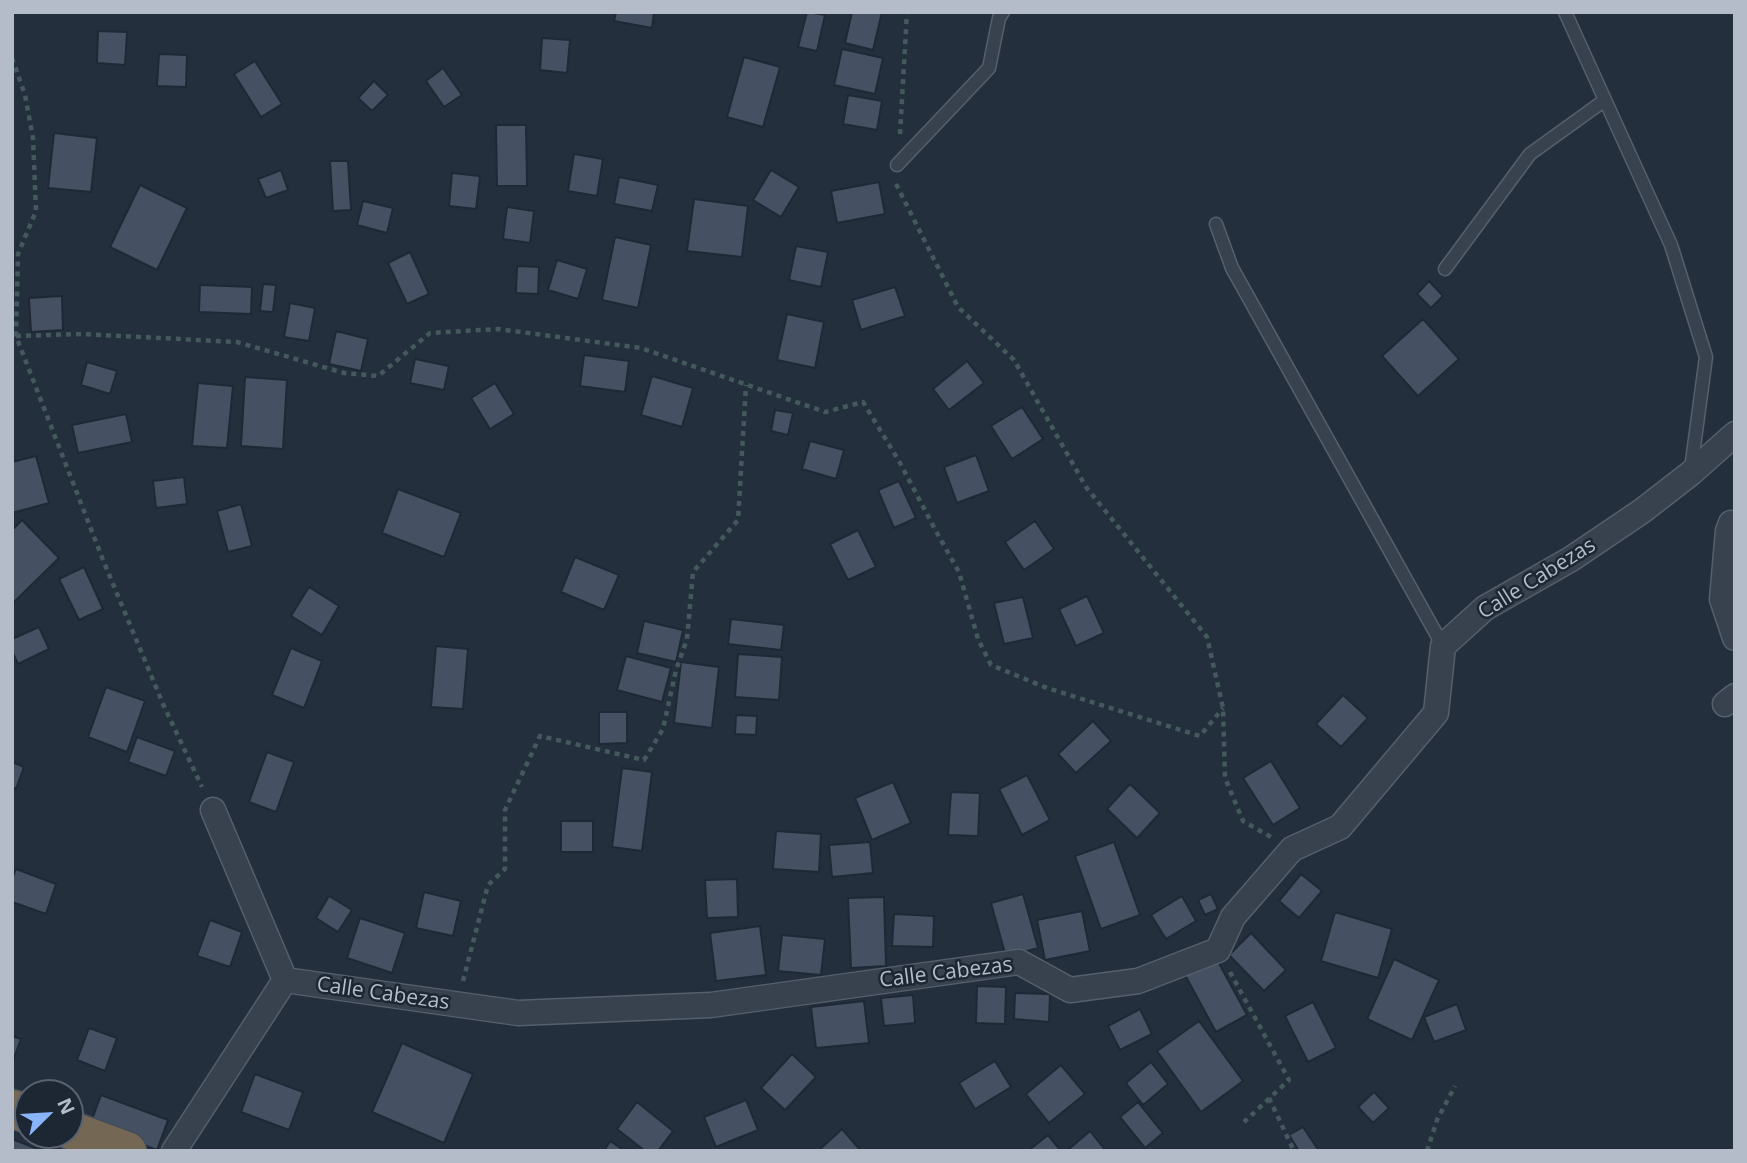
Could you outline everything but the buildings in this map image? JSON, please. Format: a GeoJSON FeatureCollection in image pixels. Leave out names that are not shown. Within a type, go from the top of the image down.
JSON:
{"type":"FeatureCollection","features":[{"type":"Feature","properties":{"kind":"highway"},"geometry":{"type":"LineString","coordinates":[[84,1135],[127,1151]]}},
{"type":"Feature","properties":{"kind":"street","name":"Calle Cabezas"},"geometry":{"type":"LineString","coordinates":[[1443,646],[1485,608],[1572,559],[1642,510],[1691,473],[1735,434]]}},
{"type":"Feature","properties":{"kind":"street"},"geometry":{"type":"LineString","coordinates":[[1731,523],[1722,599],[1735,638]]}},
{"type":"Feature","properties":{"kind":"street"},"geometry":{"type":"LineString","coordinates":[[1218,950],[1233,916],[1292,849],[1340,827],[1436,713],[1443,646]]}},
{"type":"Feature","properties":{"kind":"street"},"geometry":{"type":"LineString","coordinates":[[174,1151],[285,980],[213,810]]}},
{"type":"Feature","properties":{"kind":"street","name":"Calle Cabezas"},"geometry":{"type":"LineString","coordinates":[[285,980],[518,1013],[711,1005],[1019,962],[1070,990],[1138,981],[1218,950]]}},
{"type":"Feature","properties":{"kind":"lane"},"geometry":{"type":"LineString","coordinates":[[897,165],[989,68],[999,18],[1003,12]]}},
{"type":"Feature","properties":{"kind":"lane"},"geometry":{"type":"LineString","coordinates":[[1565,12],[1671,245],[1706,357],[1691,473]]}},
{"type":"Feature","properties":{"kind":"lane"},"geometry":{"type":"LineString","coordinates":[[1445,270],[1530,154],[1605,100]]}},
{"type":"Feature","properties":{"kind":"lane"},"geometry":{"type":"LineString","coordinates":[[1216,224],[1232,268],[1443,646]]}},
{"type":"Feature","properties":{"kind":"path"},"geometry":{"type":"LineString","coordinates":[[907,12],[896,184],[958,307],[1014,360],[1086,487],[1207,637],[1223,708],[1225,778],[1243,821],[1292,849]]}},
{"type":"Feature","properties":{"kind":"path"},"geometry":{"type":"LineString","coordinates":[[12,58],[25,94],[33,138],[36,211],[18,254],[16,336],[103,560],[163,704],[213,810]]}},
{"type":"Feature","properties":{"kind":"path"},"geometry":{"type":"LineString","coordinates":[[16,336],[80,334],[237,342],[344,373],[378,376],[430,333],[498,329],[641,348],[825,412],[863,402],[900,461],[959,572],[978,639],[991,665],[1046,688],[1199,736],[1223,708]]}},
{"type":"Feature","properties":{"kind":"path"},"geometry":{"type":"LineString","coordinates":[[457,1006],[488,885],[505,869],[505,810],[540,736],[644,760],[663,729],[676,670],[687,639],[693,572],[738,520],[746,384]]}},
{"type":"Feature","properties":{"kind":"path"},"geometry":{"type":"LineString","coordinates":[[1218,950],[1289,1080],[1244,1122]]}},
{"type":"Feature","properties":{"kind":"path"},"geometry":{"type":"LineString","coordinates":[[1426,1151],[1437,1120],[1455,1086]]}},
{"type":"Feature","properties":{"kind":"path"},"geometry":{"type":"LineString","coordinates":[[1269,1098],[1294,1151]]}}]}
